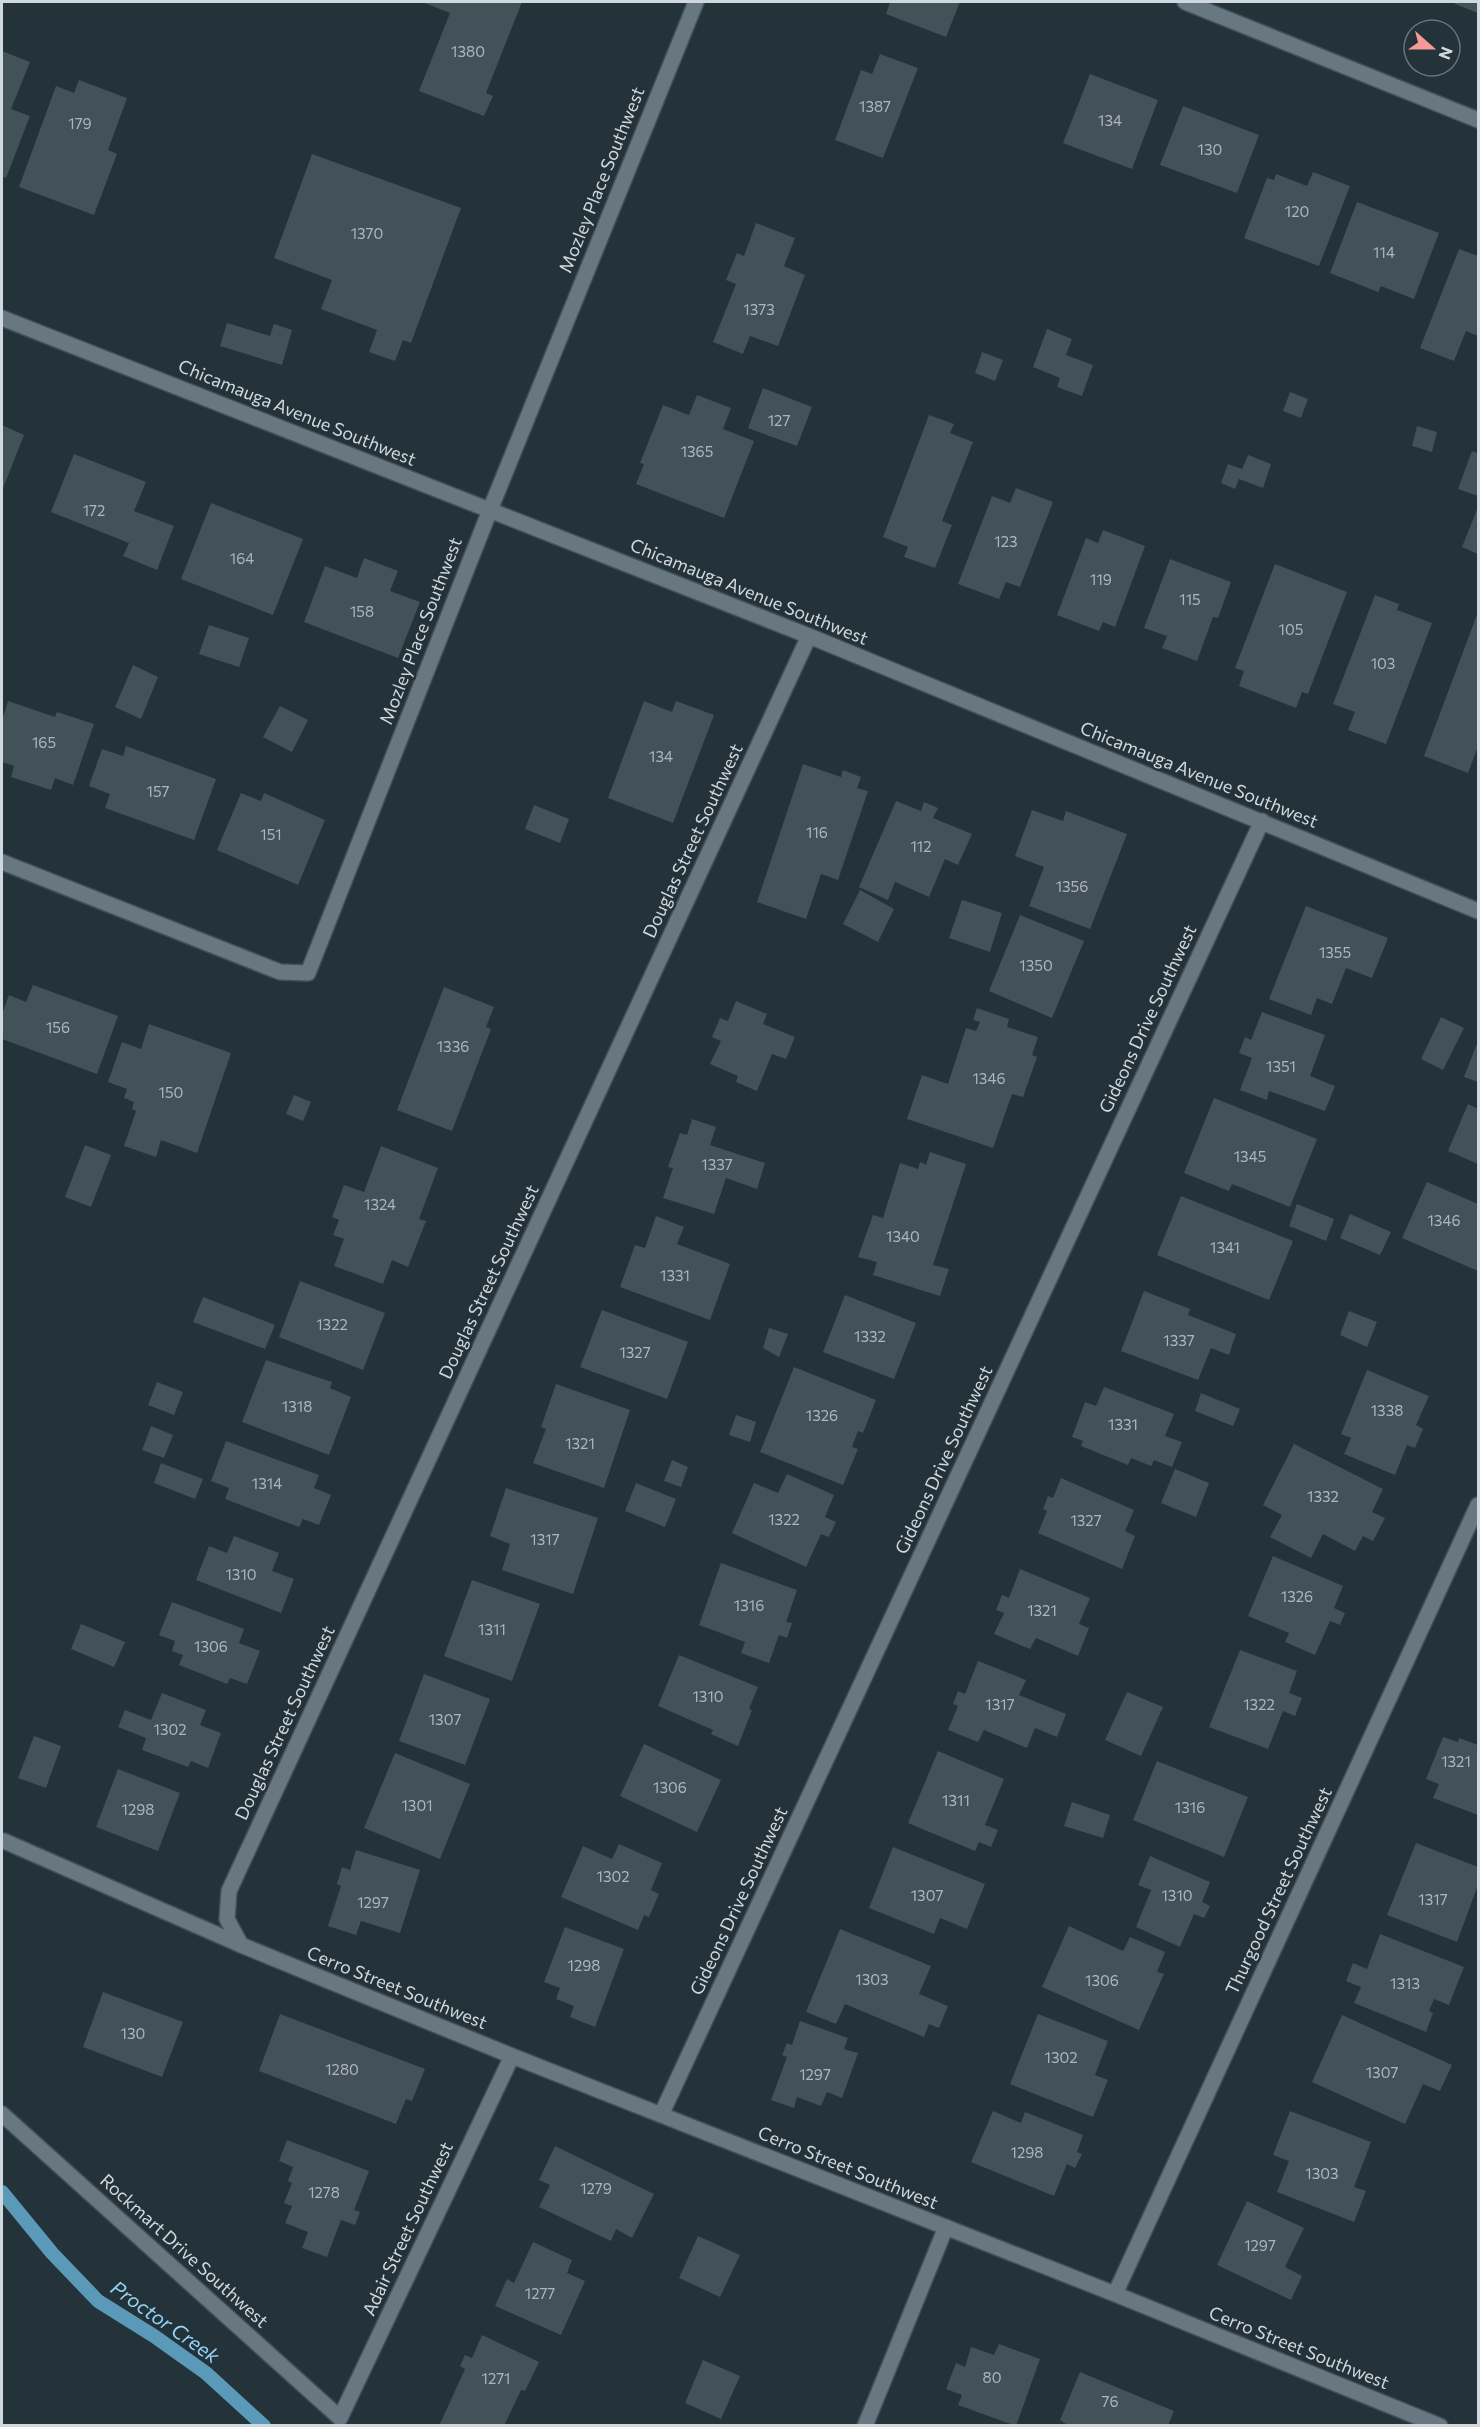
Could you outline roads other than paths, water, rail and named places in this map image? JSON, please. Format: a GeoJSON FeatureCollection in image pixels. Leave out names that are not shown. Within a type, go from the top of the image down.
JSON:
{"type":"FeatureCollection","features":[{"type":"Feature","properties":{"kind":"street","name":"Mozley Place Southwest"},"geometry":{"type":"LineString","coordinates":[[2,862],[280,972],[308,973],[490,510],[696,2]]}},
{"type":"Feature","properties":{"kind":"street"},"geometry":{"type":"LineString","coordinates":[[1185,2],[1479,120]]}},
{"type":"Feature","properties":{"kind":"street","name":"Chicamauga Avenue Southwest"},"geometry":{"type":"LineString","coordinates":[[2,318],[809,636],[1479,911]]}},
{"type":"Feature","properties":{"kind":"street","name":"Douglas Street Southwest"},"geometry":{"type":"LineString","coordinates":[[241,1945],[227,1919],[229,1891],[809,636]]}},
{"type":"Feature","properties":{"kind":"street","name":"Gideons Drive Southwest"},"geometry":{"type":"LineString","coordinates":[[661,2115],[1262,821]]}},
{"type":"Feature","properties":{"kind":"street","name":"Thurgood Street Southwest"},"geometry":{"type":"LineString","coordinates":[[1115,2294],[1479,1505]]}},
{"type":"Feature","properties":{"kind":"street","name":"Cerro Street Southwest"},"geometry":{"type":"LineString","coordinates":[[4,1841],[241,1945],[512,2056],[1115,2294],[1440,2426]]}},
{"type":"Feature","properties":{"kind":"street","name":"Adair Street Southwest"},"geometry":{"type":"LineString","coordinates":[[340,2418],[512,2056]]}},
{"type":"Feature","properties":{"kind":"street","name":"Rockmart Drive Southwest"},"geometry":{"type":"LineString","coordinates":[[2,2114],[340,2418]]}},
{"type":"Feature","properties":{"kind":"street"},"geometry":{"type":"LineString","coordinates":[[866,2426],[946,2227]]}},
{"type":"Feature","properties":{"kind":"waterway","name":"Proctor Creek"},"geometry":{"type":"LineString","coordinates":[[2,2192],[52,2253],[98,2301],[154,2336],[206,2373],[264,2426]]}}]}
